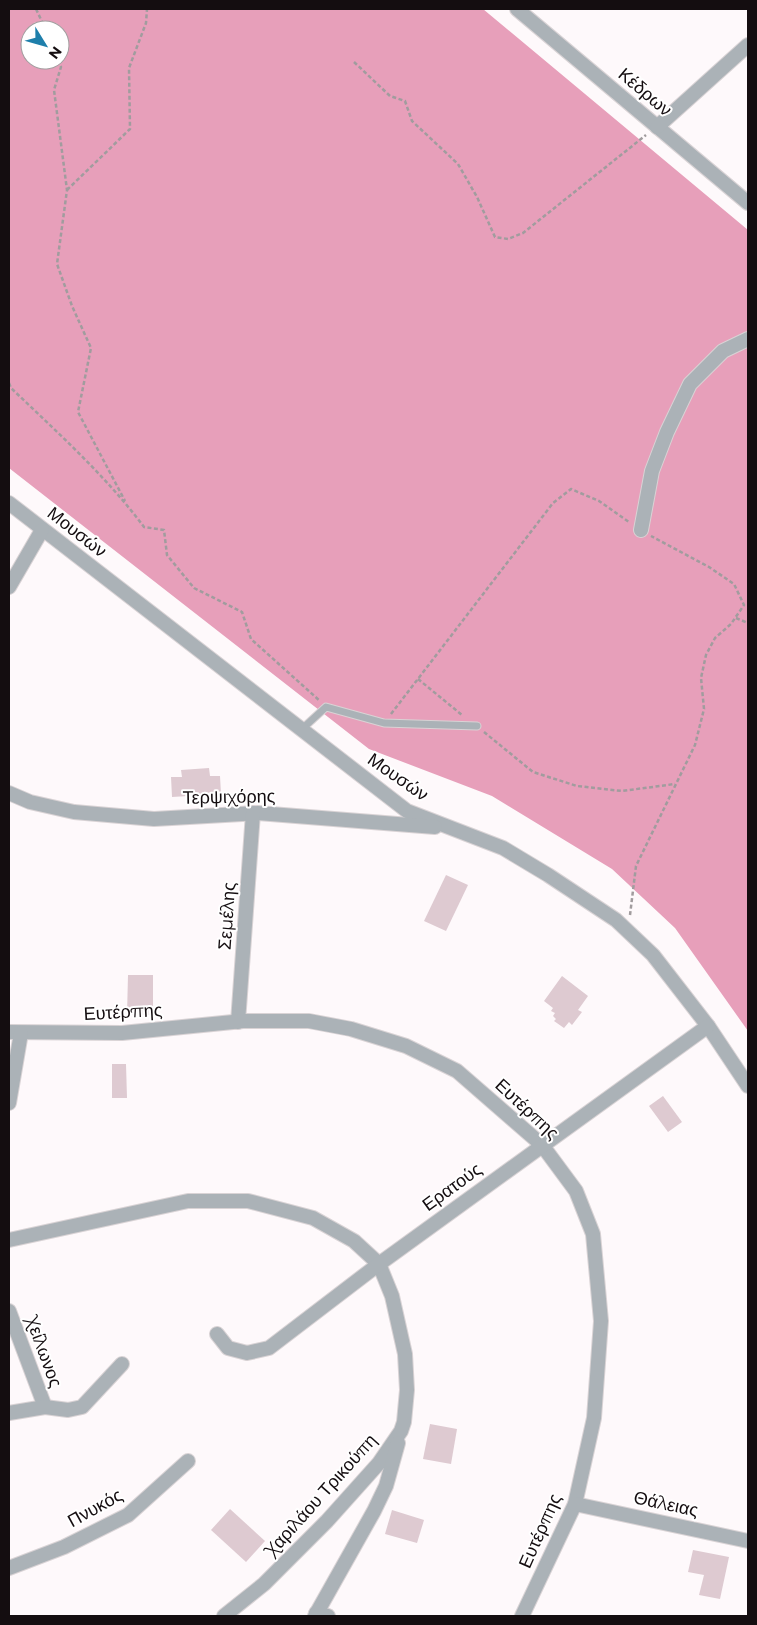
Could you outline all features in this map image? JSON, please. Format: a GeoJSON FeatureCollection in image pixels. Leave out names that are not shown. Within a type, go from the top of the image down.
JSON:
{"type":"FeatureCollection","features":[{"type":"Feature","properties":{"kind":"street","name":"Κέδρων"},"geometry":{"type":"LineString","coordinates":[[517,9],[748,203]]}},
{"type":"Feature","properties":{"kind":"street"},"geometry":{"type":"LineString","coordinates":[[657,127],[748,46]]}},
{"type":"Feature","properties":{"kind":"street"},"geometry":{"type":"LineString","coordinates":[[641,530],[652,471],[667,432],[690,384],[723,351],[748,339]]}},
{"type":"Feature","properties":{"kind":"street","name":"Μουσών"},"geometry":{"type":"LineString","coordinates":[[9,503],[407,811],[503,848],[616,920],[653,955],[708,1026],[748,1086]]}},
{"type":"Feature","properties":{"kind":"street"},"geometry":{"type":"LineString","coordinates":[[9,586],[42,530]]}},
{"type":"Feature","properties":{"kind":"street","name":"Τερψιχόρης"},"geometry":{"type":"LineString","coordinates":[[9,793],[30,802],[74,812],[154,819],[253,813],[453,829]]}},
{"type":"Feature","properties":{"kind":"street"},"geometry":{"type":"LineString","coordinates":[[401,824],[407,811]]}},
{"type":"Feature","properties":{"kind":"street","name":"Σεμέλης"},"geometry":{"type":"LineString","coordinates":[[238,1022],[253,813]]}},
{"type":"Feature","properties":{"kind":"street","name":"Ευτέρπης"},"geometry":{"type":"LineString","coordinates":[[15,1032],[122,1034],[238,1022],[309,1021],[351,1028],[406,1046],[457,1071],[542,1145],[576,1192],[593,1234],[601,1321],[594,1418],[575,1504],[522,1616]]}},
{"type":"Feature","properties":{"kind":"street","name":"Ερατούς"},"geometry":{"type":"LineString","coordinates":[[217,1334],[228,1348],[247,1353],[269,1348],[379,1264],[708,1026]]}},
{"type":"Feature","properties":{"kind":"street"},"geometry":{"type":"LineString","coordinates":[[9,1103],[15,1032]]}},
{"type":"Feature","properties":{"kind":"street","name":"Χαριλάου Τρικούπη"},"geometry":{"type":"LineString","coordinates":[[9,1240],[188,1201],[248,1201],[313,1218],[354,1241],[379,1264],[392,1296],[405,1354],[407,1390],[404,1422],[401,1431],[384,1456],[327,1521],[264,1584],[224,1616]]}},
{"type":"Feature","properties":{"kind":"street","name":"Χείλωνος"},"geometry":{"type":"LineString","coordinates":[[9,1311],[44,1407]]}},
{"type":"Feature","properties":{"kind":"street"},"geometry":{"type":"LineString","coordinates":[[9,1413],[44,1407],[68,1410],[82,1407],[122,1364]]}},
{"type":"Feature","properties":{"kind":"street"},"geometry":{"type":"LineString","coordinates":[[320,1615],[386,1486],[401,1431]]}},
{"type":"Feature","properties":{"kind":"street","name":"Πνυκός"},"geometry":{"type":"LineString","coordinates":[[9,1568],[64,1546],[128,1515],[188,1461]]}},
{"type":"Feature","properties":{"kind":"street","name":"Θάλειας"},"geometry":{"type":"LineString","coordinates":[[575,1504],[748,1541]]}},
{"type":"Feature","properties":{"kind":"lane"},"geometry":{"type":"LineString","coordinates":[[302,729],[326,707],[384,723],[477,726]]}},
{"type":"Feature","properties":{"kind":"path"},"geometry":{"type":"LineString","coordinates":[[67,190],[130,129],[130,68],[146,23],[147,9]]}},
{"type":"Feature","properties":{"kind":"path"},"geometry":{"type":"LineString","coordinates":[[354,62],[390,96],[405,101],[412,121],[458,164],[477,197],[495,236],[508,239],[523,233],[657,127]]}},
{"type":"Feature","properties":{"kind":"path"},"geometry":{"type":"LineString","coordinates":[[61,70],[54,90],[67,190],[57,264],[72,306],[91,348],[78,412],[127,504]]}},
{"type":"Feature","properties":{"kind":"path"},"geometry":{"type":"LineString","coordinates":[[9,383],[11,388],[60,434],[127,504],[144,527],[164,530],[166,555],[194,588],[242,612],[251,639],[326,707]]}},
{"type":"Feature","properties":{"kind":"path"},"geometry":{"type":"LineString","coordinates":[[384,723],[553,503],[571,489],[599,501],[641,530],[709,567],[734,584],[744,605],[732,624],[715,638],[706,655],[700,678],[704,710],[695,745],[636,866],[628,931]]}},
{"type":"Feature","properties":{"kind":"path"},"geometry":{"type":"LineString","coordinates":[[736,618],[748,623]]}},
{"type":"Feature","properties":{"kind":"path"},"geometry":{"type":"LineString","coordinates":[[418,679],[533,772],[577,786],[622,791],[675,784]]}},
{"type":"Feature","properties":{"kind":"shaded area"},"geometry":{"type":"Polygon","coordinates":[[[9,9],[483,9],[748,230],[748,1031],[675,928],[612,869],[492,796],[369,749],[9,468],[9,9]]]}},
{"type":"Feature","properties":{"kind":"building"},"geometry":{"type":"Polygon","coordinates":[[[209,768],[210,776],[220,776],[221,794],[172,797],[171,777],[182,777],[181,770],[209,768]]]}},
{"type":"Feature","properties":{"kind":"building"},"geometry":{"type":"Polygon","coordinates":[[[446,875],[468,885],[446,931],[424,921],[446,875]]]}},
{"type":"Feature","properties":{"kind":"building"},"geometry":{"type":"Polygon","coordinates":[[[128,975],[153,975],[153,1015],[127,1015],[128,975]]]}},
{"type":"Feature","properties":{"kind":"building"},"geometry":{"type":"Polygon","coordinates":[[[562,976],[588,996],[578,1010],[582,1012],[572,1025],[569,1022],[564,1028],[554,1021],[556,1019],[553,1016],[555,1013],[551,1011],[553,1008],[544,1001],[562,976]]]}},
{"type":"Feature","properties":{"kind":"building"},"geometry":{"type":"Polygon","coordinates":[[[112,1064],[126,1064],[127,1098],[112,1098],[112,1064]]]}},
{"type":"Feature","properties":{"kind":"building"},"geometry":{"type":"Polygon","coordinates":[[[663,1096],[682,1122],[668,1132],[649,1106],[663,1096]]]}},
{"type":"Feature","properties":{"kind":"building"},"geometry":{"type":"Polygon","coordinates":[[[430,1424],[457,1429],[451,1464],[423,1459],[430,1424]]]}},
{"type":"Feature","properties":{"kind":"building"},"geometry":{"type":"Polygon","coordinates":[[[230,1509],[265,1541],[246,1562],[211,1530],[230,1509]]]}},
{"type":"Feature","properties":{"kind":"building"},"geometry":{"type":"Polygon","coordinates":[[[392,1510],[424,1520],[417,1543],[385,1534],[392,1510]]]}},
{"type":"Feature","properties":{"kind":"building"},"geometry":{"type":"Polygon","coordinates":[[[693,1550],[729,1557],[720,1599],[699,1595],[704,1575],[688,1572],[693,1550]]]}}]}
